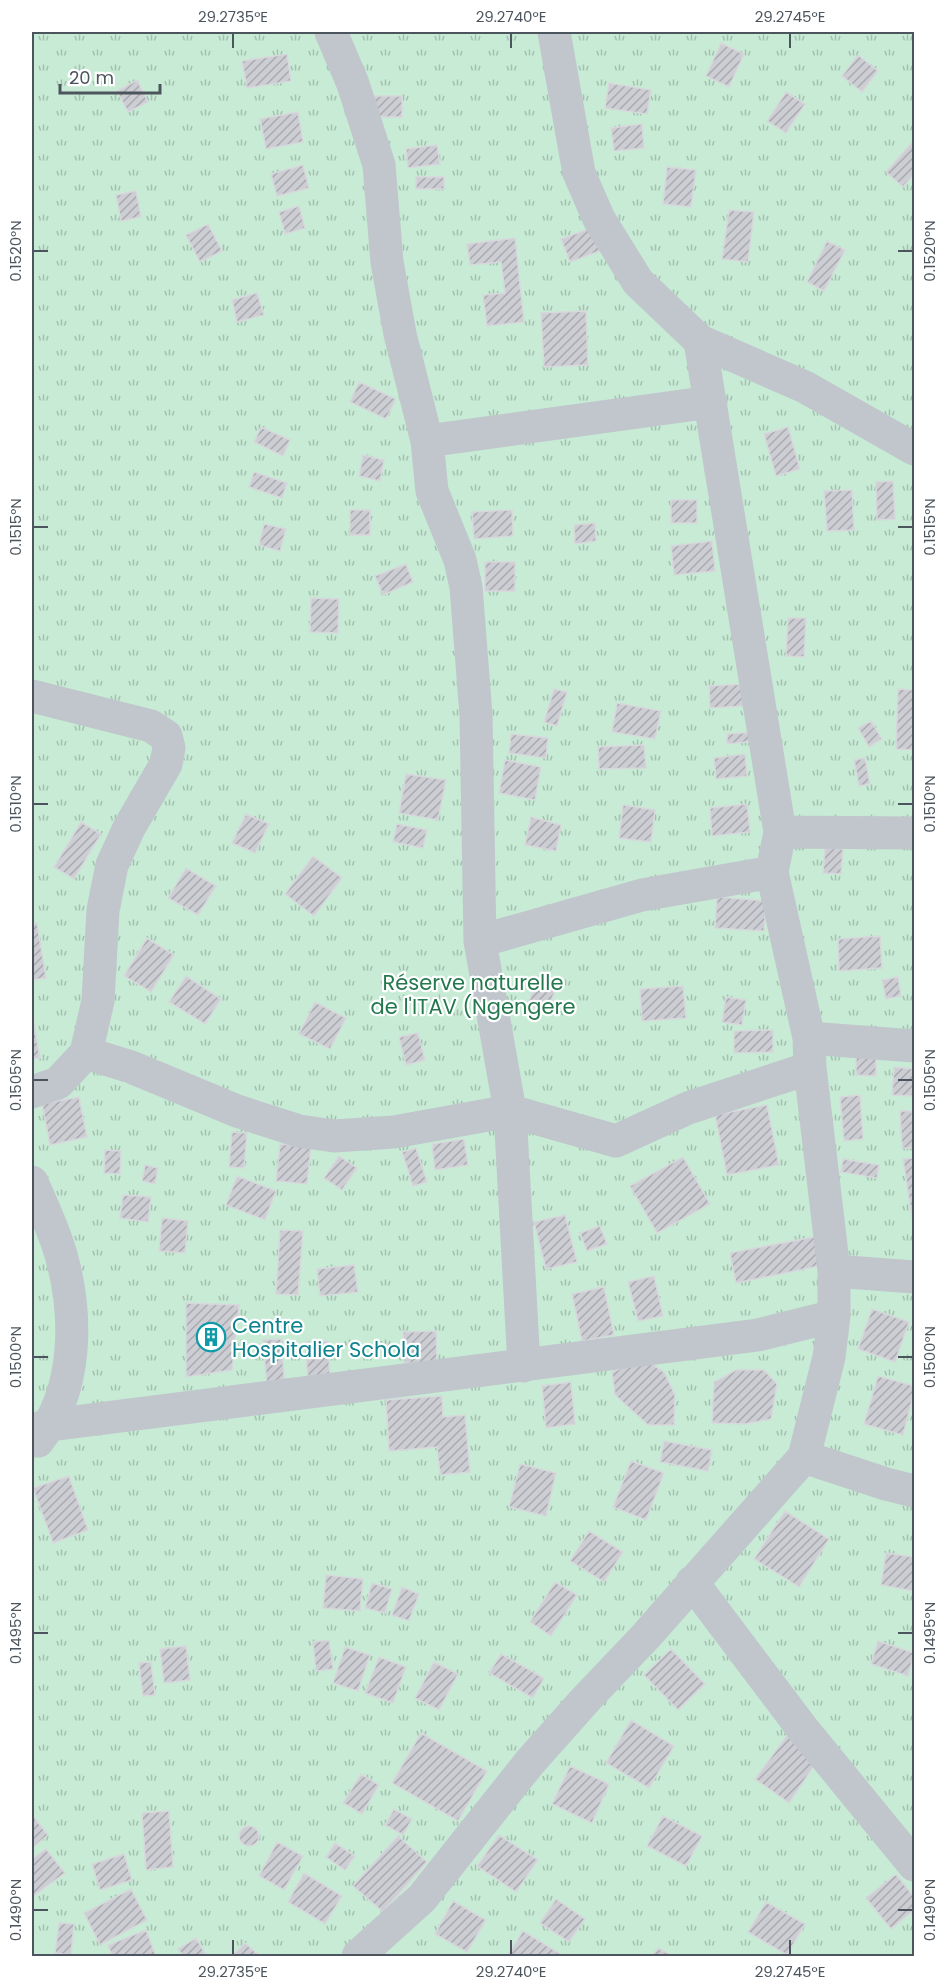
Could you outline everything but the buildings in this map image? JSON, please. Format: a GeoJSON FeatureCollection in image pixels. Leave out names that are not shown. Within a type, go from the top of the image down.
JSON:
{"type":"FeatureCollection","features":[{"type":"Feature","properties":{"kind":"street"},"geometry":{"type":"LineString","coordinates":[[331,32],[353,84],[379,165],[387,262],[400,334],[427,441],[432,491],[460,560],[466,587],[476,715],[480,941],[510,1111],[524,1366]]}},
{"type":"Feature","properties":{"kind":"street"},"geometry":{"type":"LineString","coordinates":[[554,32],[579,173],[599,219],[638,282],[700,341],[805,387],[915,449]]}},
{"type":"Feature","properties":{"kind":"street"},"geometry":{"type":"LineString","coordinates":[[358,1956],[422,1898],[530,1762],[804,1457],[829,1357],[834,1316],[834,1271],[810,1053],[772,872],[780,832],[700,341]]}},
{"type":"Feature","properties":{"kind":"street"},"geometry":{"type":"LineString","coordinates":[[427,441],[711,402]]}},
{"type":"Feature","properties":{"kind":"street"},"geometry":{"type":"LineString","coordinates":[[32,696],[151,726],[166,736],[169,748],[166,764],[129,828],[112,865],[103,910],[98,1000],[87,1053],[58,1083],[32,1092]]}},
{"type":"Feature","properties":{"kind":"street"},"geometry":{"type":"LineString","coordinates":[[780,832],[915,833]]}},
{"type":"Feature","properties":{"kind":"street"},"geometry":{"type":"LineString","coordinates":[[480,941],[642,895],[772,872]]}},
{"type":"Feature","properties":{"kind":"street"},"geometry":{"type":"LineString","coordinates":[[87,1053],[131,1068],[237,1111],[299,1131],[334,1136],[394,1132],[510,1111],[616,1140],[810,1053],[915,1046]]}},
{"type":"Feature","properties":{"kind":"street"},"geometry":{"type":"LineString","coordinates":[[32,1182],[61,1254],[71,1309],[70,1368],[38,1435]]}},
{"type":"Feature","properties":{"kind":"street"},"geometry":{"type":"LineString","coordinates":[[834,1271],[915,1277]]}},
{"type":"Feature","properties":{"kind":"street"},"geometry":{"type":"LineString","coordinates":[[38,1435],[758,1335],[834,1316]]}},
{"type":"Feature","properties":{"kind":"street"},"geometry":{"type":"LineString","coordinates":[[804,1457],[886,1484],[915,1491]]}},
{"type":"Feature","properties":{"kind":"street"},"geometry":{"type":"LineString","coordinates":[[692,1582],[802,1728],[915,1865]]}},
{"type":"Feature","properties":{"kind":"green space","name":"Réserve naturelle de l'ITAV (Ngengere"},"geometry":{"type":"Polygon","coordinates":[[[32,32],[914,32],[914,1956],[32,1956],[32,32]]]}},
{"type":"Feature","properties":{"kind":"place","name":"Centre Hospitalier Schola"},"geometry":{"type":"Point","coordinates":[211,1337]}}]}
